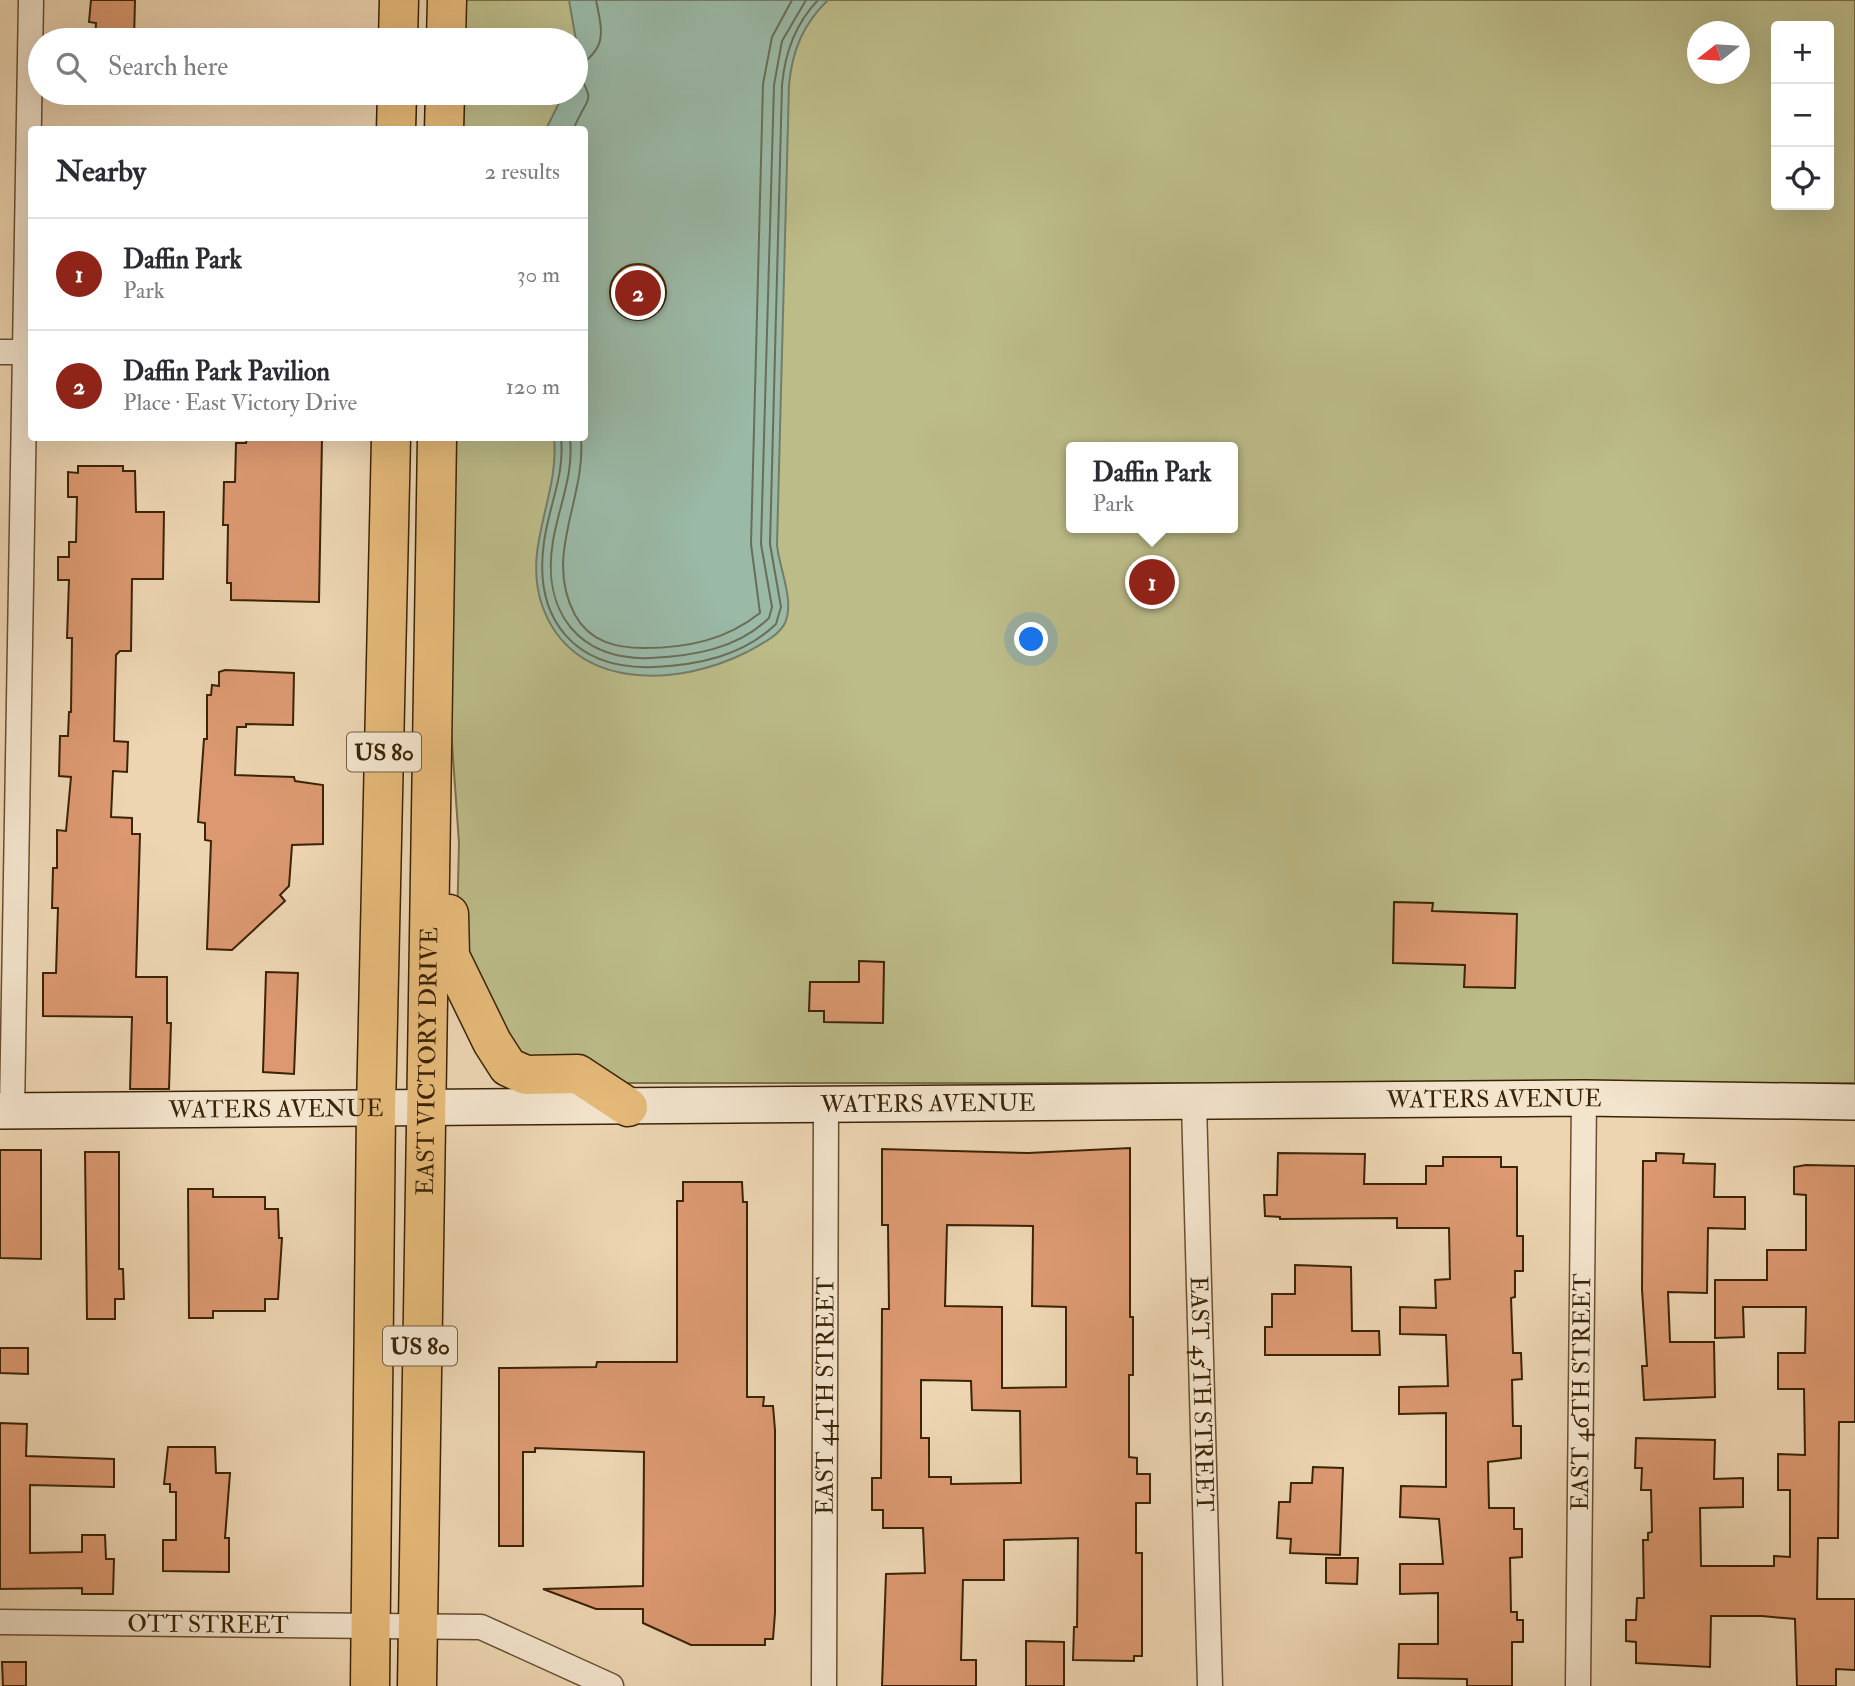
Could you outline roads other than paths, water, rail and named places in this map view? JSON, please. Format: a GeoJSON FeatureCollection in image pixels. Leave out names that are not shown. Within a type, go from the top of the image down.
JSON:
{"type":"FeatureCollection","features":[{"type":"Feature","properties":{"kind":"main road"},"geometry":{"type":"LineString","coordinates":[[398,28],[399,0]]}},
{"type":"Feature","properties":{"kind":"main road"},"geometry":{"type":"LineString","coordinates":[[446,28],[447,0]]}},
{"type":"Feature","properties":{"kind":"main road"},"geometry":{"type":"LineString","coordinates":[[396,126],[397,105]]}},
{"type":"Feature","properties":{"kind":"main road"},"geometry":{"type":"LineString","coordinates":[[444,126],[445,105]]}},
{"type":"Feature","properties":{"kind":"main road","name":"EAST VICTORY DRIVE"},"geometry":{"type":"LineString","coordinates":[[370,1686],[376,1109],[390,441]]}},
{"type":"Feature","properties":{"kind":"main road","name":"EAST VICTORY DRIVE"},"geometry":{"type":"LineString","coordinates":[[417,1686],[424,1108],[437,441]]}},
{"type":"Feature","properties":{"kind":"main road"},"geometry":{"type":"LineString","coordinates":[[432,722],[444,785],[450,956],[492,1042],[508,1067],[526,1075],[578,1074],[628,1107]]}},
{"type":"Feature","properties":{"kind":"main road","name":"WATERS AVENUE"},"geometry":{"type":"LineString","coordinates":[[6,1111],[1194,1104],[1584,1098],[1855,1102]]}},
{"type":"Feature","properties":{"kind":"street"},"geometry":{"type":"LineString","coordinates":[[31,0],[31,28]]}},
{"type":"Feature","properties":{"kind":"street"},"geometry":{"type":"LineString","coordinates":[[30,105],[30,126]]}},
{"type":"Feature","properties":{"kind":"street"},"geometry":{"type":"LineString","coordinates":[[0,352],[28,352],[6,1111]]}},
{"type":"Feature","properties":{"kind":"street","name":"EAST 46TH STREET"},"geometry":{"type":"LineString","coordinates":[[1577,1686],[1584,1098]]}},
{"type":"Feature","properties":{"kind":"street","name":"EAST 45TH STREET"},"geometry":{"type":"LineString","coordinates":[[1194,1104],[1210,1686]]}},
{"type":"Feature","properties":{"kind":"street","name":"EAST 44TH STREET"},"geometry":{"type":"LineString","coordinates":[[824,1686],[826,1106]]}},
{"type":"Feature","properties":{"kind":"street","name":"OTT STREET"},"geometry":{"type":"LineString","coordinates":[[0,1622],[481,1627],[611,1686]]}},
{"type":"Feature","properties":{"kind":"water"},"geometry":{"type":"Polygon","coordinates":[[[569,0],[828,0],[805,28],[796,49],[789,85],[777,545],[788,614],[782,628],[747,652],[720,664],[690,672],[630,674],[602,667],[577,654],[557,633],[542,605],[537,583],[536,562],[552,480],[554,441],[588,441],[588,126],[548,126],[558,105],[588,105],[588,28],[574,28],[569,0]]]}},
{"type":"Feature","properties":{"kind":"place","name":"Daffin Park Pavilion"},"geometry":{"type":"Point","coordinates":[638,293]}},
{"type":"Feature","properties":{"kind":"place","name":"Daffin Park"},"geometry":{"type":"Point","coordinates":[1152,582]}}]}
